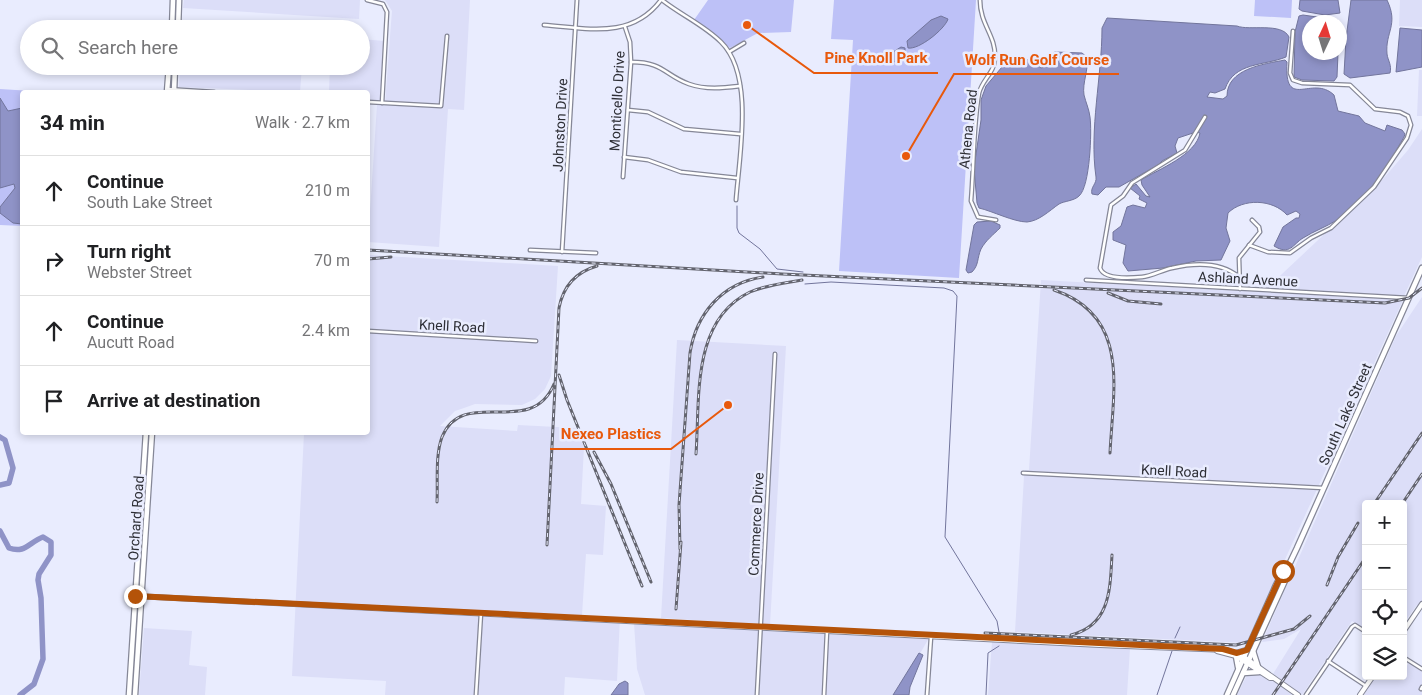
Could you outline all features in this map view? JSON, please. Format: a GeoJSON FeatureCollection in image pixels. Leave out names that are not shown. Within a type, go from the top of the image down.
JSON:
{"type":"FeatureCollection","features":[{"type":"Feature","properties":{"kind":"main road"},"geometry":{"type":"LineString","coordinates":[[172,20],[173,0]]}},
{"type":"Feature","properties":{"kind":"main road"},"geometry":{"type":"LineString","coordinates":[[178,20],[179,0]]}},
{"type":"Feature","properties":{"kind":"main road"},"geometry":{"type":"LineString","coordinates":[[167,90],[168,75]]}},
{"type":"Feature","properties":{"kind":"main road"},"geometry":{"type":"LineString","coordinates":[[174,90],[175,75]]}},
{"type":"Feature","properties":{"kind":"main road","name":"South Lake Street"},"geometry":{"type":"LineString","coordinates":[[1227,695],[1283,571],[1286,570],[1324,488],[1422,268]]}},
{"type":"Feature","properties":{"kind":"main road","name":"Orchard Road"},"geometry":{"type":"LineString","coordinates":[[129,695],[146,435]]}},
{"type":"Feature","properties":{"kind":"main road","name":"Orchard Road"},"geometry":{"type":"LineString","coordinates":[[135,695],[152,435]]}},
{"type":"Feature","properties":{"kind":"main road","name":"South Lake Street"},"geometry":{"type":"LineString","coordinates":[[1233,695],[1288,574],[1286,570]]}},
{"type":"Feature","properties":{"kind":"main road"},"geometry":{"type":"LineString","coordinates":[[1238,670],[1237,655],[1247,650]]}},
{"type":"Feature","properties":{"kind":"main road"},"geometry":{"type":"LineString","coordinates":[[1243,673],[1259,669],[1253,651]]}},
{"type":"Feature","properties":{"kind":"street"},"geometry":{"type":"LineString","coordinates":[[366,0],[383,4],[387,12],[382,103]]}},
{"type":"Feature","properties":{"kind":"street","name":"Johnston Drive"},"geometry":{"type":"LineString","coordinates":[[562,252],[577,0]]}},
{"type":"Feature","properties":{"kind":"street"},"geometry":{"type":"LineString","coordinates":[[544,25],[612,29],[626,27],[645,17],[661,0],[715,36],[729,52],[738,70],[740,134],[736,200]]}},
{"type":"Feature","properties":{"kind":"street","name":"Athena Road"},"geometry":{"type":"LineString","coordinates":[[980,0],[982,20],[994,44],[996,58],[994,67],[980,91],[971,200],[978,217],[996,220]]}},
{"type":"Feature","properties":{"kind":"street","name":"Monticello Drive"},"geometry":{"type":"LineString","coordinates":[[623,177],[631,62],[630,42],[626,27]]}},
{"type":"Feature","properties":{"kind":"street"},"geometry":{"type":"LineString","coordinates":[[1249,245],[1268,252],[1290,253],[1311,238],[1337,224],[1374,188],[1407,138],[1411,128],[1411,121],[1406,115],[1400,112],[1376,109],[1350,85],[1302,83],[1293,80],[1290,73],[1293,32]]}},
{"type":"Feature","properties":{"kind":"street"},"geometry":{"type":"LineString","coordinates":[[370,102],[441,106],[447,36]]}},
{"type":"Feature","properties":{"kind":"street"},"geometry":{"type":"LineString","coordinates":[[729,52],[744,44]]}},
{"type":"Feature","properties":{"kind":"street"},"geometry":{"type":"LineString","coordinates":[[631,62],[660,66],[687,84],[701,88],[740,86]]}},
{"type":"Feature","properties":{"kind":"street"},"geometry":{"type":"LineString","coordinates":[[628,110],[648,112],[684,129],[740,134]]}},
{"type":"Feature","properties":{"kind":"street"},"geometry":{"type":"LineString","coordinates":[[1205,117],[1185,150],[1132,183],[1123,196],[1111,205],[1100,268],[1101,272],[1107,276],[1137,277],[1173,268],[1207,266],[1223,268],[1239,277]]}},
{"type":"Feature","properties":{"kind":"street"},"geometry":{"type":"LineString","coordinates":[[624,157],[648,160],[681,172],[738,178]]}},
{"type":"Feature","properties":{"kind":"street"},"geometry":{"type":"LineString","coordinates":[[1240,289],[1239,258],[1259,235],[1260,230],[1252,220]]}},
{"type":"Feature","properties":{"kind":"street"},"geometry":{"type":"LineString","coordinates":[[530,250],[596,253]]}},
{"type":"Feature","properties":{"kind":"street","name":"Ashland Avenue"},"geometry":{"type":"LineString","coordinates":[[1086,280],[1409,298]]}},
{"type":"Feature","properties":{"kind":"street","name":"Knell Road"},"geometry":{"type":"LineString","coordinates":[[370,331],[536,340]]}},
{"type":"Feature","properties":{"kind":"street","name":"Commerce Drive"},"geometry":{"type":"LineString","coordinates":[[757,695],[775,354]]}},
{"type":"Feature","properties":{"kind":"street","name":"Knell Road"},"geometry":{"type":"LineString","coordinates":[[1023,473],[1324,488]]}},
{"type":"Feature","properties":{"kind":"street"},"geometry":{"type":"LineString","coordinates":[[135,596],[1215,650],[1243,658],[1298,695]]}},
{"type":"Feature","properties":{"kind":"street"},"geometry":{"type":"LineString","coordinates":[[1407,626],[1422,604]]}},
{"type":"Feature","properties":{"kind":"street"},"geometry":{"type":"LineString","coordinates":[[1417,612],[1422,615]]}},
{"type":"Feature","properties":{"kind":"street"},"geometry":{"type":"LineString","coordinates":[[476,695],[481,613]]}},
{"type":"Feature","properties":{"kind":"street"},"geometry":{"type":"LineString","coordinates":[[1306,695],[1355,625],[1362,629]]}},
{"type":"Feature","properties":{"kind":"street"},"geometry":{"type":"LineString","coordinates":[[824,695],[827,631]]}},
{"type":"Feature","properties":{"kind":"street"},"geometry":{"type":"LineString","coordinates":[[927,695],[931,637]]}},
{"type":"Feature","properties":{"kind":"street"},"geometry":{"type":"LineString","coordinates":[[1407,660],[1422,669]]}},
{"type":"Feature","properties":{"kind":"street"},"geometry":{"type":"LineString","coordinates":[[1328,661],[1366,686]]}},
{"type":"Feature","properties":{"kind":"street"},"geometry":{"type":"LineString","coordinates":[[1360,695],[1370,680]]}},
{"type":"Feature","properties":{"kind":"shaded area"},"geometry":{"type":"Polygon","coordinates":[[[184,0],[360,0],[359,19],[183,8],[184,0]]]}},
{"type":"Feature","properties":{"kind":"shaded area"},"geometry":{"type":"Polygon","coordinates":[[[385,0],[470,0],[464,110],[448,109],[439,247],[370,242],[370,212],[377,105],[385,105],[392,11],[385,0]]]}},
{"type":"Feature","properties":{"kind":"shaded area"},"geometry":{"type":"Polygon","coordinates":[[[708,0],[794,0],[791,32],[758,33],[730,48],[694,20],[708,0]]]}},
{"type":"Feature","properties":{"kind":"shaded area"},"geometry":{"type":"Polygon","coordinates":[[[834,0],[976,0],[959,278],[839,271],[853,40],[831,39],[834,0]]]}},
{"type":"Feature","properties":{"kind":"shaded area"},"geometry":{"type":"Polygon","coordinates":[[[1255,0],[1292,0],[1291,18],[1254,16],[1255,0]]]}},
{"type":"Feature","properties":{"kind":"shaded area"},"geometry":{"type":"Polygon","coordinates":[[[1300,0],[1338,0],[1340,13],[1325,15],[1299,9],[1300,0]]]}},
{"type":"Feature","properties":{"kind":"shaded area"},"geometry":{"type":"Polygon","coordinates":[[[1351,0],[1387,0],[1392,16],[1387,46],[1391,68],[1390,73],[1350,78],[1344,74],[1345,60],[1347,60],[1347,31],[1351,0]]]}},
{"type":"Feature","properties":{"kind":"shaded area"},"geometry":{"type":"Polygon","coordinates":[[[1400,0],[1422,0],[1422,27],[1399,26],[1400,0]]]}},
{"type":"Feature","properties":{"kind":"shaded area"},"geometry":{"type":"Polygon","coordinates":[[[1302,15],[1302,60],[1338,60],[1337,77],[1334,81],[1302,80],[1294,77],[1295,32],[1299,16],[1302,15]]]}},
{"type":"Feature","properties":{"kind":"shaded area"},"geometry":{"type":"Polygon","coordinates":[[[941,16],[948,19],[937,33],[918,46],[908,48],[907,41],[931,20],[941,16]]]}},
{"type":"Feature","properties":{"kind":"shaded area"},"geometry":{"type":"Polygon","coordinates":[[[1107,18],[1273,28],[1285,32],[1289,37],[1286,57],[1242,69],[1229,80],[1225,89],[1215,93],[1210,92],[1207,97],[1223,99],[1227,96],[1233,80],[1240,74],[1257,66],[1285,60],[1287,62],[1287,77],[1290,85],[1295,89],[1317,88],[1326,90],[1334,95],[1338,111],[1359,116],[1365,123],[1385,131],[1387,125],[1402,130],[1405,134],[1404,137],[1375,183],[1348,212],[1303,238],[1291,248],[1284,250],[1274,246],[1283,227],[1299,218],[1300,214],[1296,211],[1287,215],[1266,203],[1250,203],[1234,208],[1228,213],[1226,228],[1230,241],[1221,260],[1196,261],[1163,268],[1128,271],[1123,263],[1126,245],[1113,240],[1113,232],[1121,226],[1127,207],[1133,205],[1145,208],[1147,203],[1139,199],[1140,196],[1130,188],[1136,184],[1146,196],[1150,197],[1141,180],[1184,155],[1192,148],[1200,133],[1196,132],[1178,138],[1175,146],[1177,153],[1158,165],[1119,187],[1106,187],[1098,195],[1092,194],[1096,179],[1094,140],[1102,28],[1107,18]]]}},
{"type":"Feature","properties":{"kind":"shaded area"},"geometry":{"type":"Polygon","coordinates":[[[1400,28],[1422,30],[1422,67],[1396,72],[1400,28]]]}},
{"type":"Feature","properties":{"kind":"shaded area"},"geometry":{"type":"Polygon","coordinates":[[[370,40],[384,41],[381,102],[370,101],[370,90],[329,90],[330,75],[370,75],[370,40]]]}},
{"type":"Feature","properties":{"kind":"shaded area"},"geometry":{"type":"Polygon","coordinates":[[[901,47],[905,48],[905,57],[902,61],[896,63],[890,58],[890,54],[901,47]]]}},
{"type":"Feature","properties":{"kind":"shaded area"},"geometry":{"type":"Polygon","coordinates":[[[1053,53],[1082,53],[1087,57],[1084,95],[1089,111],[1091,134],[1088,171],[1083,191],[1077,198],[1059,204],[1040,218],[1027,222],[979,208],[974,168],[981,120],[981,100],[986,86],[1002,67],[1003,62],[1021,59],[1030,60],[1041,68],[1052,65],[1055,58],[1053,53]]]}},
{"type":"Feature","properties":{"kind":"shaded area"},"geometry":{"type":"Polygon","coordinates":[[[1419,70],[1422,70],[1422,116],[1417,116],[1419,70]]]}},
{"type":"Feature","properties":{"kind":"shaded area"},"geometry":{"type":"Polygon","coordinates":[[[180,75],[301,75],[300,90],[179,87],[180,75]]]}},
{"type":"Feature","properties":{"kind":"shaded area"},"geometry":{"type":"Polygon","coordinates":[[[0,89],[20,90],[20,226],[0,225],[0,89]]]}},
{"type":"Feature","properties":{"kind":"shaded area"},"geometry":{"type":"Polygon","coordinates":[[[0,98],[8,111],[20,108],[20,224],[13,223],[0,213],[0,207],[15,188],[14,184],[0,188],[0,98]]]}},
{"type":"Feature","properties":{"kind":"shaded area"},"geometry":{"type":"Polygon","coordinates":[[[1422,129],[1422,257],[1404,296],[1266,289],[1383,179],[1408,150],[1422,129]]]}},
{"type":"Feature","properties":{"kind":"shaded area"},"geometry":{"type":"Polygon","coordinates":[[[991,221],[1000,225],[1000,228],[983,246],[976,267],[972,272],[968,273],[966,270],[974,225],[977,222],[991,221]]]}},
{"type":"Feature","properties":{"kind":"shaded area"},"geometry":{"type":"Polygon","coordinates":[[[370,255],[558,266],[551,376],[545,389],[535,399],[522,405],[475,404],[455,411],[440,426],[517,431],[518,425],[576,428],[584,447],[581,504],[606,506],[603,555],[586,554],[582,615],[620,617],[617,681],[565,677],[564,695],[385,695],[386,681],[292,676],[304,435],[370,435],[370,255]]]}},
{"type":"Feature","properties":{"kind":"shaded area"},"geometry":{"type":"Polygon","coordinates":[[[1041,280],[1403,300],[1247,643],[1015,632],[1024,476],[1025,470],[1029,470],[1041,280]]]}},
{"type":"Feature","properties":{"kind":"shaded area"},"geometry":{"type":"Polygon","coordinates":[[[1422,297],[1422,608],[1417,605],[1407,619],[1407,500],[1362,500],[1362,627],[1352,621],[1302,695],[1273,674],[1301,629],[1284,639],[1262,642],[1396,336],[1422,297]]]}},
{"type":"Feature","properties":{"kind":"shaded area"},"geometry":{"type":"Polygon","coordinates":[[[677,340],[786,346],[770,625],[661,618],[677,340]]]}},
{"type":"Feature","properties":{"kind":"shaded area"},"geometry":{"type":"Polygon","coordinates":[[[634,623],[929,638],[896,695],[645,695],[637,669],[634,623]]]}},
{"type":"Feature","properties":{"kind":"shaded area"},"geometry":{"type":"Polygon","coordinates":[[[144,628],[192,631],[189,665],[207,667],[205,695],[139,695],[144,628]]]}},
{"type":"Feature","properties":{"kind":"shaded area"},"geometry":{"type":"Polygon","coordinates":[[[992,642],[1130,648],[1127,695],[988,695],[992,642]]]}},
{"type":"Feature","properties":{"kind":"shaded area"},"geometry":{"type":"Polygon","coordinates":[[[919,653],[923,655],[910,687],[909,695],[893,695],[919,653]]]}},
{"type":"Feature","properties":{"kind":"shaded area"},"geometry":{"type":"Polygon","coordinates":[[[1410,662],[1422,670],[1422,695],[1364,695],[1373,680],[1407,680],[1407,666],[1410,662]]]}},
{"type":"Feature","properties":{"kind":"shaded area"},"geometry":{"type":"Polygon","coordinates":[[[1257,673],[1272,680],[1292,695],[1237,695],[1246,677],[1249,674],[1257,673]]]}},
{"type":"Feature","properties":{"kind":"shaded area"},"geometry":{"type":"Polygon","coordinates":[[[625,681],[628,683],[628,695],[611,695],[619,684],[625,681]]]}},
{"type":"Feature","properties":{"kind":"waterway"},"geometry":{"type":"LineString","coordinates":[[737,206],[737,228],[739,233],[760,249],[777,269],[803,272]]}},
{"type":"Feature","properties":{"kind":"waterway"},"geometry":{"type":"LineString","coordinates":[[805,284],[831,282],[944,288],[953,291],[957,296],[945,537],[997,621],[999,632]]}},
{"type":"Feature","properties":{"kind":"waterway"},"geometry":{"type":"LineString","coordinates":[[0,437],[5,440],[13,468],[9,483],[0,485]]}},
{"type":"Feature","properties":{"kind":"waterway"},"geometry":{"type":"LineString","coordinates":[[0,531],[9,548],[19,550],[43,537],[51,542],[51,555],[39,574],[38,580],[41,598],[43,659],[34,684],[20,695]]}},
{"type":"Feature","properties":{"kind":"waterway"},"geometry":{"type":"LineString","coordinates":[[1175,638],[1180,627]]}},
{"type":"Feature","properties":{"kind":"waterway"},"geometry":{"type":"LineString","coordinates":[[986,695],[988,653],[999,646]]}},
{"type":"Feature","properties":{"kind":"waterway"},"geometry":{"type":"LineString","coordinates":[[1157,695],[1172,651]]}},
{"type":"Feature","properties":{"kind":"railway"},"geometry":{"type":"LineString","coordinates":[[370,250],[782,274],[1385,303],[1409,298],[1422,288]]}},
{"type":"Feature","properties":{"kind":"railway"},"geometry":{"type":"LineString","coordinates":[[370,259],[391,257]]}},
{"type":"Feature","properties":{"kind":"railway"},"geometry":{"type":"LineString","coordinates":[[547,545],[559,308],[564,293],[572,281],[583,272],[597,266]]}},
{"type":"Feature","properties":{"kind":"railway"},"geometry":{"type":"LineString","coordinates":[[680,549],[679,505],[690,353],[693,339],[705,313],[723,293],[748,280],[763,277]]}},
{"type":"Feature","properties":{"kind":"railway"},"geometry":{"type":"LineString","coordinates":[[696,454],[702,363],[708,341],[717,321],[731,305],[750,292],[769,286],[802,280]]}},
{"type":"Feature","properties":{"kind":"railway"},"geometry":{"type":"LineString","coordinates":[[1054,290],[1079,302],[1096,317],[1106,336],[1112,357],[1114,380],[1110,453]]}},
{"type":"Feature","properties":{"kind":"railway"},"geometry":{"type":"LineString","coordinates":[[1108,293],[1128,301],[1161,304]]}},
{"type":"Feature","properties":{"kind":"railway"},"geometry":{"type":"LineString","coordinates":[[559,375],[567,400],[642,586]]}},
{"type":"Feature","properties":{"kind":"railway"},"geometry":{"type":"LineString","coordinates":[[437,502],[440,444],[442,437],[452,422],[465,415],[481,412],[514,412],[530,409],[543,400],[554,384]]}},
{"type":"Feature","properties":{"kind":"railway"},"geometry":{"type":"LineString","coordinates":[[1377,500],[1422,433]]}},
{"type":"Feature","properties":{"kind":"railway"},"geometry":{"type":"LineString","coordinates":[[594,452],[611,484],[651,582]]}},
{"type":"Feature","properties":{"kind":"railway"},"geometry":{"type":"LineString","coordinates":[[1405,500],[1422,474]]}},
{"type":"Feature","properties":{"kind":"railway"},"geometry":{"type":"LineString","coordinates":[[1327,585],[1338,557],[1358,523]]}},
{"type":"Feature","properties":{"kind":"railway"},"geometry":{"type":"LineString","coordinates":[[676,609],[681,542]]}},
{"type":"Feature","properties":{"kind":"railway"},"geometry":{"type":"LineString","coordinates":[[1071,635],[1084,630],[1094,623],[1101,614],[1109,592],[1112,555]]}},
{"type":"Feature","properties":{"kind":"railway"},"geometry":{"type":"LineString","coordinates":[[1273,695],[1362,563]]}},
{"type":"Feature","properties":{"kind":"railway"},"geometry":{"type":"LineString","coordinates":[[985,633],[1236,645],[1294,629],[1310,616]]}},
{"type":"Feature","properties":{"kind":"place","name":"Pine Knoll Park"},"geometry":{"type":"Point","coordinates":[747,25]}},
{"type":"Feature","properties":{"kind":"place","name":"Wolf Run Golf Course"},"geometry":{"type":"Point","coordinates":[906,156]}},
{"type":"Feature","properties":{"kind":"place","name":"Nexeo Plastics"},"geometry":{"type":"Point","coordinates":[728,405]}},
{"type":"Feature","properties":{"kind":"route"},"geometry":{"type":"LineString","coordinates":[[135,596],[931,637],[1208,650],[1223,649],[1237,653],[1247,650],[1283,571]]}}]}
